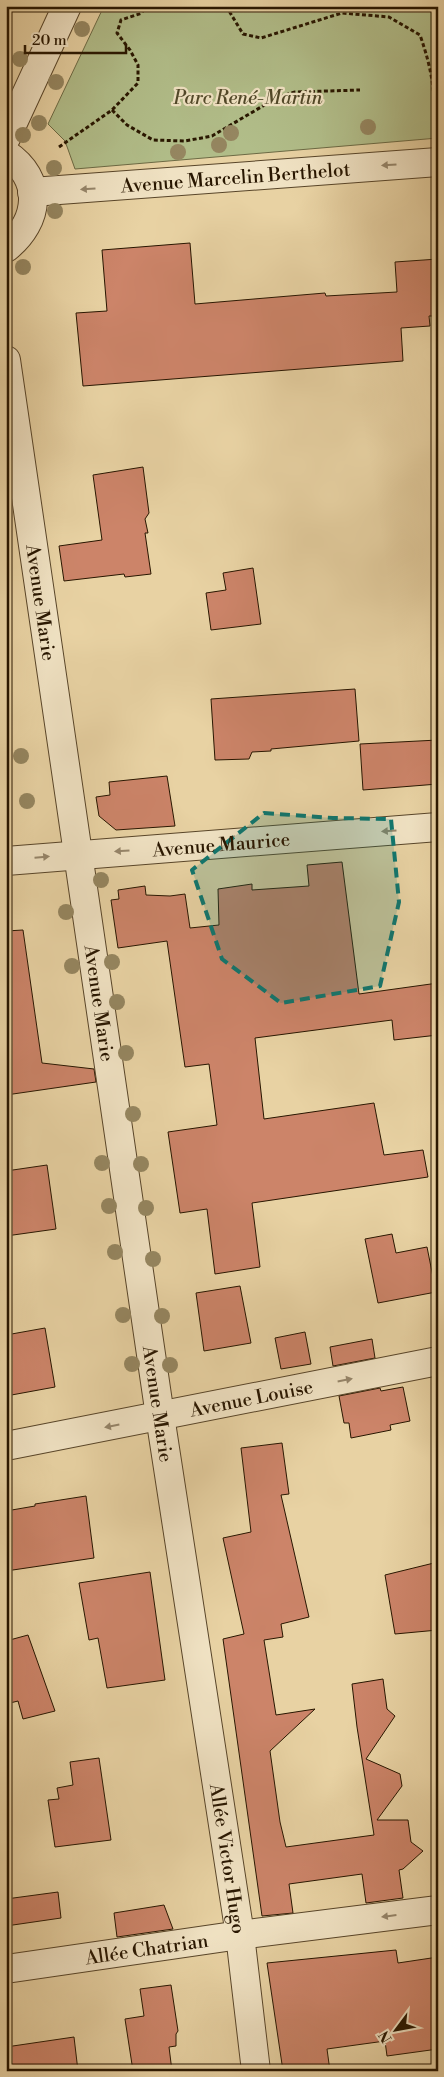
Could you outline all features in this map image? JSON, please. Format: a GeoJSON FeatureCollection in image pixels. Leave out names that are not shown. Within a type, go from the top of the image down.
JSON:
{"type":"FeatureCollection","features":[{"type":"Feature","properties":{"kind":"street"},"geometry":{"type":"LineString","coordinates":[[6,138],[67,6]]}},
{"type":"Feature","properties":{"kind":"street"},"geometry":{"type":"LineString","coordinates":[[6,154],[16,160],[27,175],[32,192],[32,208],[28,224],[19,238],[6,248]]}},
{"type":"Feature","properties":{"kind":"street","name":"Avenue Marcelin Berthelot"},"geometry":{"type":"LineString","coordinates":[[32,192],[438,162]]}},
{"type":"Feature","properties":{"kind":"street","name":"Avenue Marie"},"geometry":{"type":"LineString","coordinates":[[6,360],[160,1416],[196,1646]]}},
{"type":"Feature","properties":{"kind":"street","name":"Avenue Maurice"},"geometry":{"type":"LineString","coordinates":[[6,861],[438,827]]}},
{"type":"Feature","properties":{"kind":"street","name":"Avenue Louise"},"geometry":{"type":"LineString","coordinates":[[6,1446],[438,1361]]}},
{"type":"Feature","properties":{"kind":"street","name":"Allée Victor Hugo"},"geometry":{"type":"LineString","coordinates":[[196,1646],[240,1935],[256,2071]]}},
{"type":"Feature","properties":{"kind":"street","name":"Allée Chatrian"},"geometry":{"type":"LineString","coordinates":[[6,1969],[240,1935],[438,1910]]}},
{"type":"Feature","properties":{"kind":"path"},"geometry":{"type":"LineString","coordinates":[[59,146],[112,110],[138,83],[138,65],[130,50],[117,33],[121,20],[142,13],[145,6]]}},
{"type":"Feature","properties":{"kind":"path"},"geometry":{"type":"LineString","coordinates":[[226,6],[243,34],[261,38],[342,13],[389,18],[420,35],[430,64],[435,95],[435,133]]}},
{"type":"Feature","properties":{"kind":"path"},"geometry":{"type":"LineString","coordinates":[[112,110],[127,125],[153,140],[185,141],[212,136],[278,97],[295,92],[360,90]]}},
{"type":"Feature","properties":{"kind":"highlighted area"},"geometry":{"type":"Polygon","coordinates":[[[264,813],[333,818],[391,819],[399,902],[380,986],[281,1003],[222,959],[192,870],[264,813]]]}},
{"type":"Feature","properties":{"kind":"green space","name":"Parc René-Martin"},"geometry":{"type":"Polygon","coordinates":[[[104,6],[438,6],[438,138],[75,169],[65,141],[48,124],[104,6]]]}},
{"type":"Feature","properties":{"kind":"building"},"geometry":{"type":"Polygon","coordinates":[[[190,243],[195,304],[325,293],[326,296],[397,292],[395,262],[438,259],[438,316],[429,316],[430,326],[401,328],[403,361],[83,386],[76,313],[107,311],[102,250],[190,243]]]}},
{"type":"Feature","properties":{"kind":"building"},"geometry":{"type":"Polygon","coordinates":[[[143,467],[149,513],[145,519],[148,533],[145,533],[151,574],[125,577],[124,574],[64,581],[59,546],[102,540],[93,475],[143,467]]]}},
{"type":"Feature","properties":{"kind":"building"},"geometry":{"type":"Polygon","coordinates":[[[253,568],[261,624],[211,630],[206,593],[226,590],[223,573],[253,568]]]}},
{"type":"Feature","properties":{"kind":"building"},"geometry":{"type":"Polygon","coordinates":[[[355,689],[359,741],[271,749],[271,751],[252,752],[249,759],[215,760],[211,699],[355,689]]]}},
{"type":"Feature","properties":{"kind":"building"},"geometry":{"type":"Polygon","coordinates":[[[438,740],[438,784],[363,790],[360,744],[438,740]]]}},
{"type":"Feature","properties":{"kind":"building"},"geometry":{"type":"Polygon","coordinates":[[[167,776],[175,826],[116,830],[99,816],[96,797],[110,795],[109,782],[167,776]]]}},
{"type":"Feature","properties":{"kind":"building"},"geometry":{"type":"Polygon","coordinates":[[[342,862],[359,994],[438,983],[438,1035],[394,1040],[392,1020],[255,1038],[264,1119],[374,1103],[384,1155],[423,1150],[428,1177],[252,1203],[260,1267],[215,1274],[207,1209],[180,1213],[168,1132],[217,1125],[209,1064],[185,1067],[167,941],[118,948],[111,900],[119,899],[118,890],[145,886],[146,895],[170,896],[185,894],[190,928],[219,925],[218,889],[252,884],[252,890],[309,886],[307,865],[342,862]]]}},
{"type":"Feature","properties":{"kind":"building"},"geometry":{"type":"Polygon","coordinates":[[[23,930],[42,1063],[94,1069],[96,1082],[6,1095],[6,931],[23,930]]]}},
{"type":"Feature","properties":{"kind":"building"},"geometry":{"type":"Polygon","coordinates":[[[47,1165],[56,1229],[6,1236],[6,1171],[47,1165]]]}},
{"type":"Feature","properties":{"kind":"building"},"geometry":{"type":"Polygon","coordinates":[[[392,1234],[396,1253],[427,1247],[436,1292],[378,1303],[365,1239],[392,1234]]]}},
{"type":"Feature","properties":{"kind":"building"},"geometry":{"type":"Polygon","coordinates":[[[240,1286],[251,1343],[204,1351],[196,1293],[240,1286]]]}},
{"type":"Feature","properties":{"kind":"building"},"geometry":{"type":"Polygon","coordinates":[[[45,1328],[55,1387],[6,1396],[6,1364],[10,1363],[6,1335],[45,1328]]]}},
{"type":"Feature","properties":{"kind":"building"},"geometry":{"type":"Polygon","coordinates":[[[305,1332],[311,1364],[281,1369],[275,1338],[305,1332]]]}},
{"type":"Feature","properties":{"kind":"building"},"geometry":{"type":"Polygon","coordinates":[[[372,1339],[375,1358],[333,1366],[330,1347],[372,1339]]]}},
{"type":"Feature","properties":{"kind":"building"},"geometry":{"type":"Polygon","coordinates":[[[403,1387],[410,1421],[390,1425],[391,1430],[351,1438],[349,1423],[344,1423],[339,1396],[380,1388],[381,1391],[403,1387]]]}},
{"type":"Feature","properties":{"kind":"building"},"geometry":{"type":"Polygon","coordinates":[[[282,1443],[289,1494],[281,1495],[309,1617],[281,1624],[283,1637],[264,1640],[276,1715],[315,1709],[270,1751],[280,1822],[286,1847],[374,1835],[352,1684],[383,1679],[387,1709],[395,1716],[366,1759],[400,1774],[402,1786],[377,1820],[408,1820],[411,1842],[423,1851],[403,1869],[399,1870],[403,1898],[366,1903],[362,1874],[289,1884],[293,1913],[262,1916],[223,1639],[244,1634],[223,1538],[251,1532],[241,1448],[282,1443]]]}},
{"type":"Feature","properties":{"kind":"building"},"geometry":{"type":"Polygon","coordinates":[[[86,1496],[94,1558],[6,1571],[6,1511],[35,1506],[35,1504],[86,1496]]]}},
{"type":"Feature","properties":{"kind":"building"},"geometry":{"type":"Polygon","coordinates":[[[438,1562],[438,1630],[395,1634],[385,1575],[438,1562]]]}},
{"type":"Feature","properties":{"kind":"building"},"geometry":{"type":"Polygon","coordinates":[[[150,1572],[165,1680],[107,1688],[98,1638],[89,1640],[79,1583],[150,1572]]]}},
{"type":"Feature","properties":{"kind":"building"},"geometry":{"type":"Polygon","coordinates":[[[28,1635],[55,1711],[23,1719],[18,1701],[6,1704],[6,1641],[28,1635]]]}},
{"type":"Feature","properties":{"kind":"building"},"geometry":{"type":"Polygon","coordinates":[[[99,1758],[111,1840],[55,1847],[48,1800],[59,1799],[57,1788],[73,1785],[70,1762],[99,1758]]]}},
{"type":"Feature","properties":{"kind":"building"},"geometry":{"type":"Polygon","coordinates":[[[58,1892],[61,1918],[6,1926],[6,1899],[58,1892]]]}},
{"type":"Feature","properties":{"kind":"building"},"geometry":{"type":"Polygon","coordinates":[[[164,1905],[173,1929],[117,1937],[114,1913],[164,1905]]]}},
{"type":"Feature","properties":{"kind":"building"},"geometry":{"type":"Polygon","coordinates":[[[396,1950],[398,1963],[438,1957],[438,2049],[387,2056],[385,2041],[327,2049],[330,2071],[283,2071],[267,1963],[396,1950]]]}},
{"type":"Feature","properties":{"kind":"building"},"geometry":{"type":"Polygon","coordinates":[[[171,1985],[178,2031],[176,2034],[176,2046],[169,2047],[172,2071],[133,2071],[125,2019],[144,2016],[140,1989],[171,1985]]]}},
{"type":"Feature","properties":{"kind":"building"},"geometry":{"type":"Polygon","coordinates":[[[74,2037],[78,2071],[8,2071],[6,2047],[74,2037]]]}}]}
